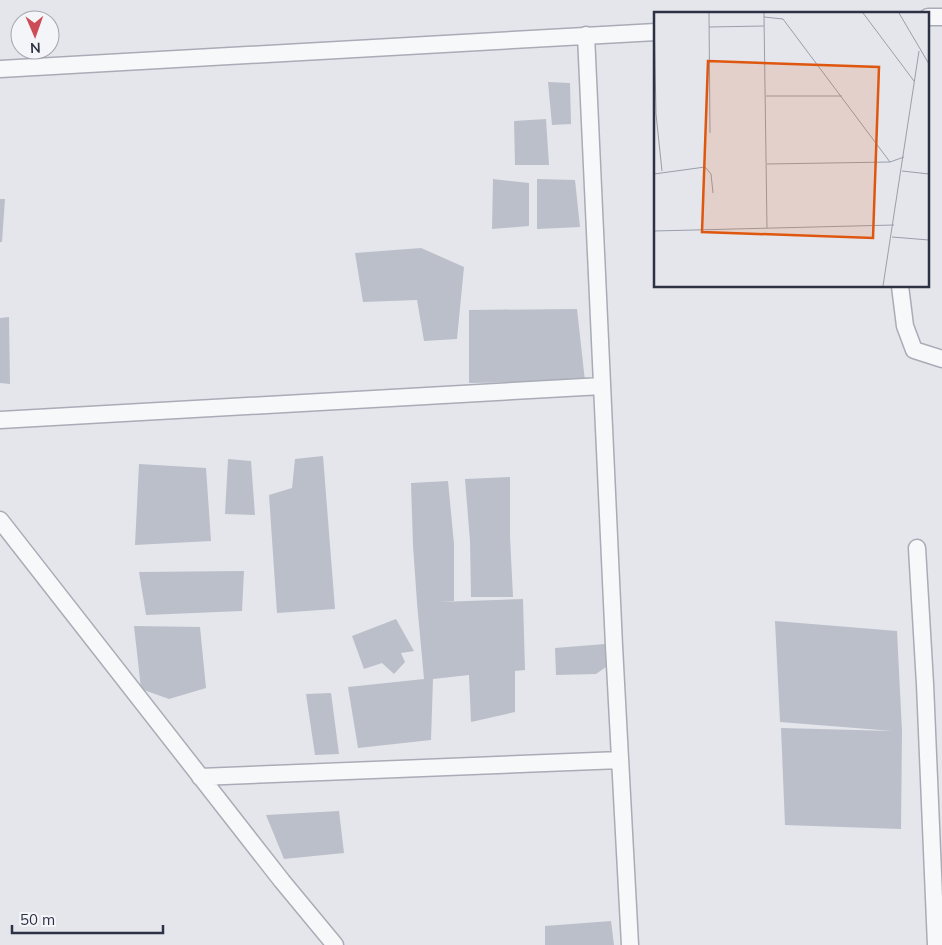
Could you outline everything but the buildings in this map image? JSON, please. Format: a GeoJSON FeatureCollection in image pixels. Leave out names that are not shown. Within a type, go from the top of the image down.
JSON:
{"type":"FeatureCollection","features":[{"type":"Feature","properties":{"kind":"street"},"geometry":{"type":"LineString","coordinates":[[0,69],[654,32]]}},
{"type":"Feature","properties":{"kind":"street"},"geometry":{"type":"LineString","coordinates":[[586,35],[630,945]]}},
{"type":"Feature","properties":{"kind":"street"},"geometry":{"type":"LineString","coordinates":[[900,288],[905,326],[914,350],[942,359]]}},
{"type":"Feature","properties":{"kind":"street"},"geometry":{"type":"LineString","coordinates":[[0,420],[602,386]]}},
{"type":"Feature","properties":{"kind":"street"},"geometry":{"type":"LineString","coordinates":[[0,520],[200,777],[335,945]]}},
{"type":"Feature","properties":{"kind":"street"},"geometry":{"type":"LineString","coordinates":[[917,548],[936,945]]}},
{"type":"Feature","properties":{"kind":"street"},"geometry":{"type":"LineString","coordinates":[[200,777],[620,760]]}}]}
